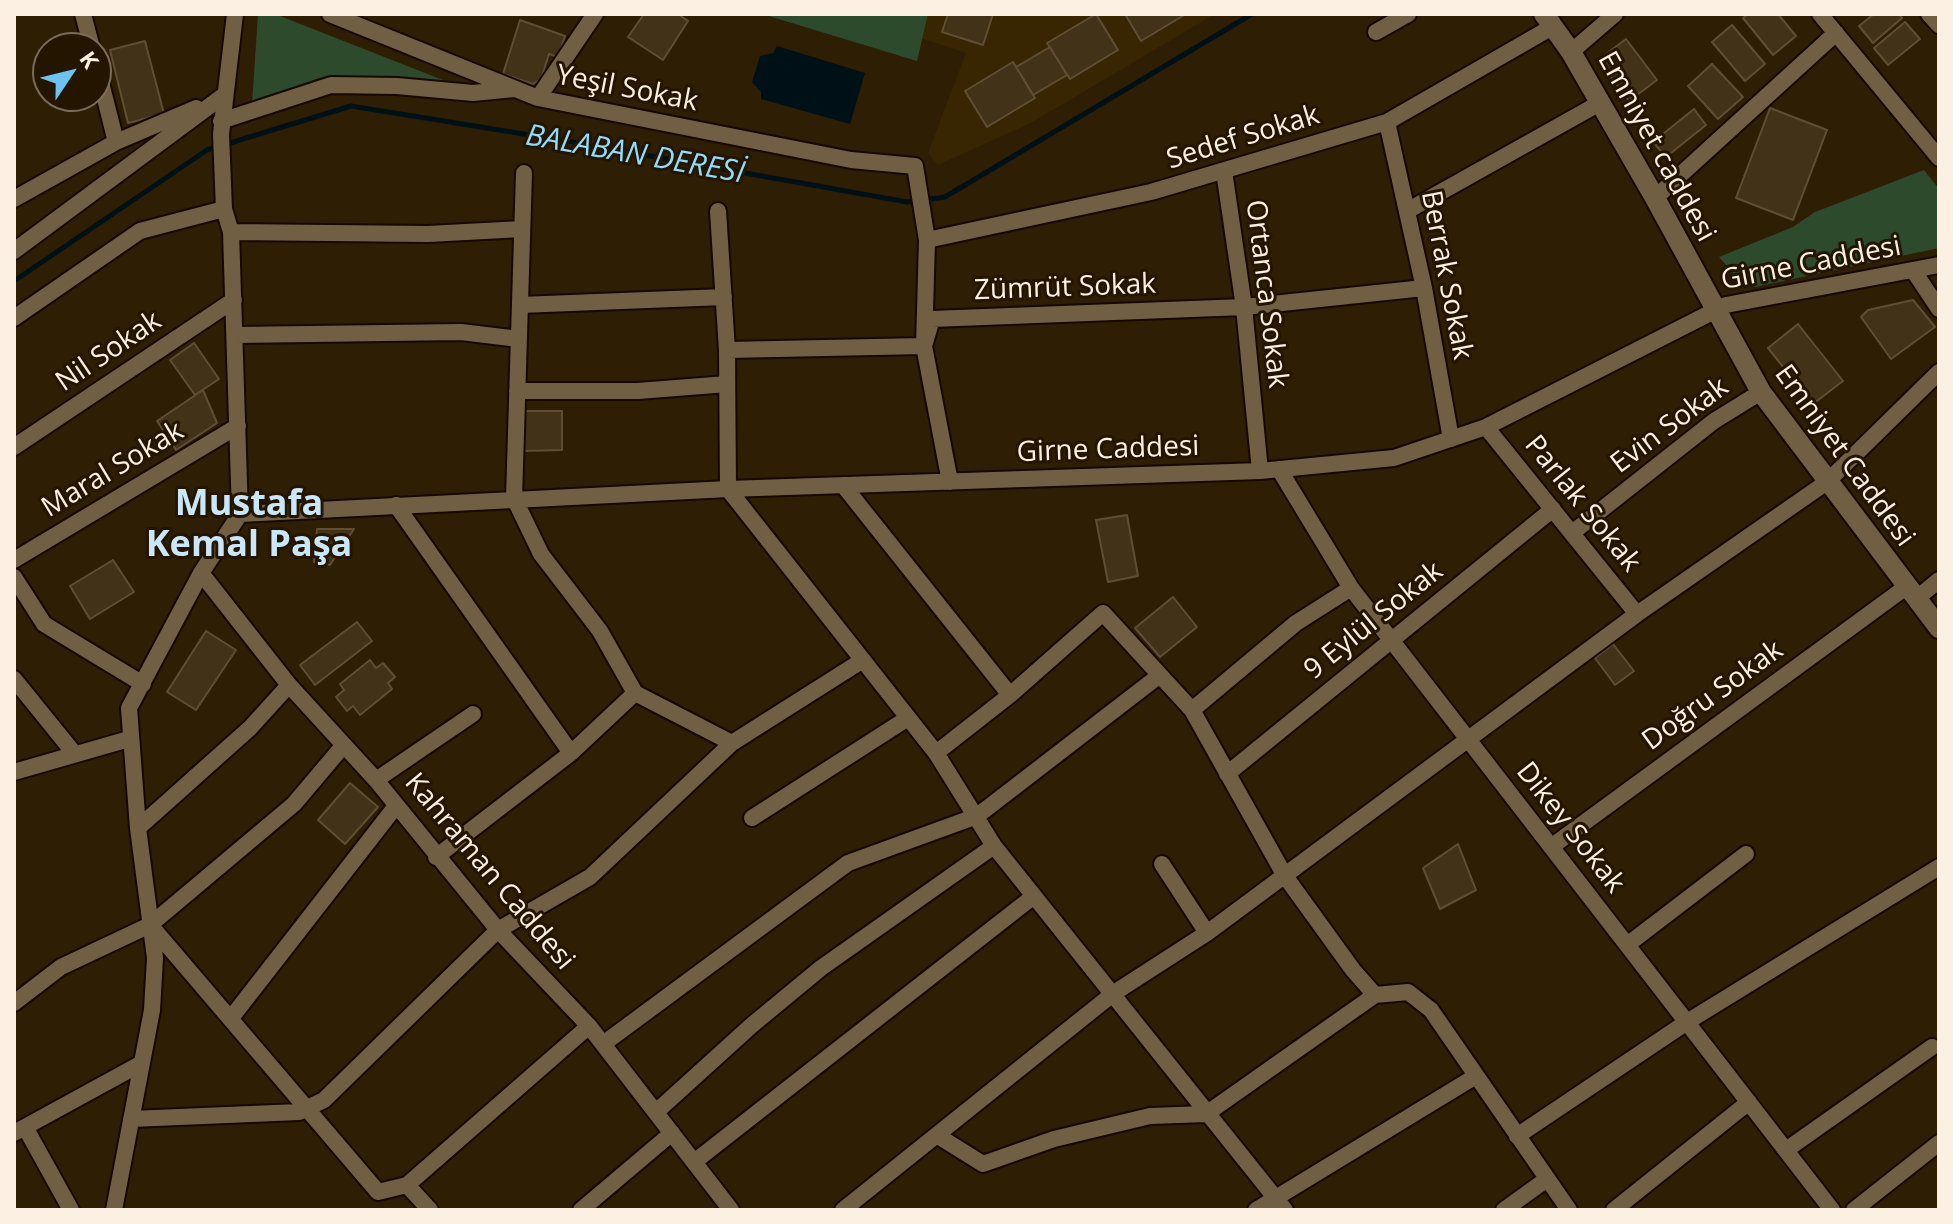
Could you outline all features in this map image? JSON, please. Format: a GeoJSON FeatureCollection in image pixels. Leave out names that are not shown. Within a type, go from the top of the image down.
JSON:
{"type":"FeatureCollection","features":[{"type":"Feature","properties":{"kind":"street"},"geometry":{"type":"LineString","coordinates":[[114,1210],[152,1010],[155,958],[138,828],[129,708],[201,573],[240,514],[231,232],[224,209],[221,128],[235,14]]}},
{"type":"Feature","properties":{"kind":"street","name":"Yeşil Sokak"},"geometry":{"type":"LineString","coordinates":[[330,14],[538,98],[851,160],[915,166],[927,240]]}},
{"type":"Feature","properties":{"kind":"street"},"geometry":{"type":"LineString","coordinates":[[538,98],[595,14]]}},
{"type":"Feature","properties":{"kind":"street"},"geometry":{"type":"LineString","coordinates":[[1376,32],[1408,14]]}},
{"type":"Feature","properties":{"kind":"street"},"geometry":{"type":"LineString","coordinates":[[1571,52],[1615,14]]}},
{"type":"Feature","properties":{"kind":"street"},"geometry":{"type":"LineString","coordinates":[[1820,14],[1939,158]]}},
{"type":"Feature","properties":{"kind":"street"},"geometry":{"type":"LineString","coordinates":[[1929,14],[1939,25]]}},
{"type":"Feature","properties":{"kind":"street","name":"Emniyet caddesi"},"geometry":{"type":"LineString","coordinates":[[1548,20],[1571,52],[1598,104],[1655,198],[1713,310]]}},
{"type":"Feature","properties":{"kind":"street","name":"Sedef Sokak"},"geometry":{"type":"LineString","coordinates":[[927,240],[1151,192],[1387,122],[1548,20]]}},
{"type":"Feature","properties":{"kind":"street"},"geometry":{"type":"LineString","coordinates":[[1655,198],[1836,33]]}},
{"type":"Feature","properties":{"kind":"street"},"geometry":{"type":"LineString","coordinates":[[221,128],[331,85],[397,86],[473,93],[515,89]]}},
{"type":"Feature","properties":{"kind":"street"},"geometry":{"type":"LineString","coordinates":[[14,199],[116,142],[223,96]]}},
{"type":"Feature","properties":{"kind":"street"},"geometry":{"type":"LineString","coordinates":[[14,251],[223,96]]}},
{"type":"Feature","properties":{"kind":"street"},"geometry":{"type":"LineString","coordinates":[[1407,211],[1598,104]]}},
{"type":"Feature","properties":{"kind":"street"},"geometry":{"type":"LineString","coordinates":[[108,112],[116,142]]}},
{"type":"Feature","properties":{"kind":"street","name":"Berrak Sokak"},"geometry":{"type":"LineString","coordinates":[[1387,122],[1424,288],[1451,439]]}},
{"type":"Feature","properties":{"kind":"street","name":"Ortanca Sokak"},"geometry":{"type":"LineString","coordinates":[[1224,171],[1244,307],[1260,471]]}},
{"type":"Feature","properties":{"kind":"street"},"geometry":{"type":"LineString","coordinates":[[524,173],[514,498],[541,554],[600,631],[635,693],[732,743]]}},
{"type":"Feature","properties":{"kind":"street"},"geometry":{"type":"LineString","coordinates":[[14,318],[140,231],[224,209]]}},
{"type":"Feature","properties":{"kind":"street"},"geometry":{"type":"LineString","coordinates":[[718,211],[727,350],[728,489],[936,753],[994,846],[1114,993],[1206,1114],[1281,1203]]}},
{"type":"Feature","properties":{"kind":"street"},"geometry":{"type":"LineString","coordinates":[[231,232],[428,234],[522,229]]}},
{"type":"Feature","properties":{"kind":"street"},"geometry":{"type":"LineString","coordinates":[[927,240],[924,346],[950,482]]}},
{"type":"Feature","properties":{"kind":"street","name":"Girne Caddesi"},"geometry":{"type":"LineString","coordinates":[[240,514],[514,498],[1260,471],[1394,458],[1486,427],[1713,310],[1939,265]]}},
{"type":"Feature","properties":{"kind":"street"},"geometry":{"type":"LineString","coordinates":[[1913,270],[1939,309]]}},
{"type":"Feature","properties":{"kind":"street","name":"Zümrüt Sokak"},"geometry":{"type":"LineString","coordinates":[[924,346],[932,319],[1244,307],[1424,288]]}},
{"type":"Feature","properties":{"kind":"street"},"geometry":{"type":"LineString","coordinates":[[520,305],[724,297]]}},
{"type":"Feature","properties":{"kind":"street","name":"Nil Sokak"},"geometry":{"type":"LineString","coordinates":[[14,447],[234,300]]}},
{"type":"Feature","properties":{"kind":"street","name":"Emniyet Caddesi"},"geometry":{"type":"LineString","coordinates":[[1713,310],[1761,392],[1939,628]]}},
{"type":"Feature","properties":{"kind":"street"},"geometry":{"type":"LineString","coordinates":[[235,335],[461,332],[519,339]]}},
{"type":"Feature","properties":{"kind":"street"},"geometry":{"type":"LineString","coordinates":[[727,350],[924,346]]}},
{"type":"Feature","properties":{"kind":"street"},"geometry":{"type":"LineString","coordinates":[[843,1210],[1114,993],[1207,933],[1637,614],[1827,482],[1939,372]]}},
{"type":"Feature","properties":{"kind":"street"},"geometry":{"type":"LineString","coordinates":[[517,391],[638,391],[727,384]]}},
{"type":"Feature","properties":{"kind":"street","name":"Evin Sokak"},"geometry":{"type":"LineString","coordinates":[[1572,533],[1714,421],[1761,392]]}},
{"type":"Feature","properties":{"kind":"street","name":"Maral Sokak"},"geometry":{"type":"LineString","coordinates":[[14,560],[238,426]]}},
{"type":"Feature","properties":{"kind":"street","name":"Parlak Sokak"},"geometry":{"type":"LineString","coordinates":[[1486,427],[1637,614]]}},
{"type":"Feature","properties":{"kind":"street","name":"Dikey Sokak"},"geometry":{"type":"LineString","coordinates":[[1279,469],[1351,588],[1830,1209]]}},
{"type":"Feature","properties":{"kind":"street"},"geometry":{"type":"LineString","coordinates":[[843,485],[1010,695]]}},
{"type":"Feature","properties":{"kind":"street"},"geometry":{"type":"LineString","coordinates":[[396,505],[571,753]]}},
{"type":"Feature","properties":{"kind":"street","name":"9 Eylül Sokak"},"geometry":{"type":"LineString","coordinates":[[1227,774],[1553,509]]}},
{"type":"Feature","properties":{"kind":"street","name":"Kahraman Caddesi"},"geometry":{"type":"LineString","coordinates":[[201,573],[289,685],[376,780],[498,930],[589,1026],[731,1210]]}},
{"type":"Feature","properties":{"kind":"street"},"geometry":{"type":"LineString","coordinates":[[14,577],[44,624],[143,684]]}},
{"type":"Feature","properties":{"kind":"street","name":"Doğru Sokak"},"geometry":{"type":"LineString","coordinates":[[1551,847],[1911,593],[1939,580]]}},
{"type":"Feature","properties":{"kind":"street"},"geometry":{"type":"LineString","coordinates":[[1192,710],[1296,623],[1351,588]]}},
{"type":"Feature","properties":{"kind":"street"},"geometry":{"type":"LineString","coordinates":[[936,753],[1010,695],[1103,613],[1192,710],[1285,876],[1375,995]]}},
{"type":"Feature","properties":{"kind":"street"},"geometry":{"type":"LineString","coordinates":[[131,1119],[299,1112],[324,1100],[356,1073],[498,930],[590,877],[732,743],[863,660]]}},
{"type":"Feature","properties":{"kind":"street"},"geometry":{"type":"LineString","coordinates":[[603,1044],[848,863],[977,816],[1160,675]]}},
{"type":"Feature","properties":{"kind":"street"},"geometry":{"type":"LineString","coordinates":[[14,679],[74,753]]}},
{"type":"Feature","properties":{"kind":"street"},"geometry":{"type":"LineString","coordinates":[[138,828],[250,728],[289,685]]}},
{"type":"Feature","properties":{"kind":"street"},"geometry":{"type":"LineString","coordinates":[[436,857],[571,753],[635,693]]}},
{"type":"Feature","properties":{"kind":"street"},"geometry":{"type":"LineString","coordinates":[[376,780],[473,714]]}},
{"type":"Feature","properties":{"kind":"street"},"geometry":{"type":"LineString","coordinates":[[752,818],[908,718]]}},
{"type":"Feature","properties":{"kind":"street"},"geometry":{"type":"LineString","coordinates":[[14,772],[129,739]]}},
{"type":"Feature","properties":{"kind":"street"},"geometry":{"type":"LineString","coordinates":[[14,1003],[61,967],[150,925],[294,804],[343,746]]}},
{"type":"Feature","properties":{"kind":"street"},"geometry":{"type":"LineString","coordinates":[[231,1018],[396,806]]}},
{"type":"Feature","properties":{"kind":"street"},"geometry":{"type":"LineString","coordinates":[[656,1112],[752,1025],[821,968],[994,846]]}},
{"type":"Feature","properties":{"kind":"street"},"geometry":{"type":"LineString","coordinates":[[1627,945],[1746,854]]}},
{"type":"Feature","properties":{"kind":"street"},"geometry":{"type":"LineString","coordinates":[[1162,864],[1207,933]]}},
{"type":"Feature","properties":{"kind":"street"},"geometry":{"type":"LineString","coordinates":[[1517,1136],[1687,1022],[1939,867]]}},
{"type":"Feature","properties":{"kind":"street"},"geometry":{"type":"LineString","coordinates":[[694,1162],[1034,896]]}},
{"type":"Feature","properties":{"kind":"street"},"geometry":{"type":"LineString","coordinates":[[150,925],[309,1107],[378,1192],[407,1185],[589,1026]]}},
{"type":"Feature","properties":{"kind":"street"},"geometry":{"type":"LineString","coordinates":[[938,1136],[983,1164],[1054,1139],[1150,1116],[1206,1114],[1375,995],[1408,992],[1431,1010],[1569,1210]]}},
{"type":"Feature","properties":{"kind":"street"},"geometry":{"type":"LineString","coordinates":[[1786,1150],[1932,1047]]}},
{"type":"Feature","properties":{"kind":"street"},"geometry":{"type":"LineString","coordinates":[[71,1210],[19,1130],[142,1063]]}},
{"type":"Feature","properties":{"kind":"street"},"geometry":{"type":"LineString","coordinates":[[1256,1210],[1281,1203],[1476,1076]]}},
{"type":"Feature","properties":{"kind":"street"},"geometry":{"type":"LineString","coordinates":[[1614,1210],[1749,1102]]}},
{"type":"Feature","properties":{"kind":"street"},"geometry":{"type":"LineString","coordinates":[[581,1210],[672,1133]]}},
{"type":"Feature","properties":{"kind":"street"},"geometry":{"type":"LineString","coordinates":[[1854,1210],[1939,1143]]}},
{"type":"Feature","properties":{"kind":"street"},"geometry":{"type":"LineString","coordinates":[[1504,1210],[1547,1179]]}},
{"type":"Feature","properties":{"kind":"street"},"geometry":{"type":"LineString","coordinates":[[407,1185],[430,1210]]}},
{"type":"Feature","properties":{"kind":"shaded area"},"geometry":{"type":"Polygon","coordinates":[[[928,14],[1215,14],[1031,123],[938,165],[928,153],[966,53],[920,38],[928,14]]]}},
{"type":"Feature","properties":{"kind":"shaded area"},"geometry":{"type":"Polygon","coordinates":[[[777,46],[865,73],[850,124],[761,99],[761,92],[752,82],[760,56],[773,53],[777,46]]]}},
{"type":"Feature","properties":{"kind":"green space"},"geometry":{"type":"Polygon","coordinates":[[[258,14],[275,14],[448,82],[319,78],[252,104],[258,14]]]}},
{"type":"Feature","properties":{"kind":"green space"},"geometry":{"type":"Polygon","coordinates":[[[762,14],[928,14],[917,61],[762,14]]]}},
{"type":"Feature","properties":{"kind":"green space"},"geometry":{"type":"Polygon","coordinates":[[[1924,170],[1939,189],[1939,248],[1755,287],[1739,280],[1719,257],[1793,227],[1815,212],[1924,170]]]}},
{"type":"Feature","properties":{"kind":"building"},"geometry":{"type":"Polygon","coordinates":[[[644,14],[678,14],[688,21],[663,60],[628,37],[644,14]]]}},
{"type":"Feature","properties":{"kind":"building"},"geometry":{"type":"Polygon","coordinates":[[[948,14],[993,14],[983,45],[942,32],[948,14]]]}},
{"type":"Feature","properties":{"kind":"building"},"geometry":{"type":"Polygon","coordinates":[[[1096,14],[1118,50],[1070,79],[1047,43],[1096,14]]]}},
{"type":"Feature","properties":{"kind":"building"},"geometry":{"type":"Polygon","coordinates":[[[1125,14],[1186,14],[1141,41],[1125,14]]]}},
{"type":"Feature","properties":{"kind":"building"},"geometry":{"type":"Polygon","coordinates":[[[1748,14],[1778,14],[1796,36],[1773,55],[1743,18],[1748,14]]]}},
{"type":"Feature","properties":{"kind":"building"},"geometry":{"type":"Polygon","coordinates":[[[1874,14],[1899,14],[1902,18],[1873,43],[1859,26],[1874,14]]]}},
{"type":"Feature","properties":{"kind":"building"},"geometry":{"type":"Polygon","coordinates":[[[520,20],[565,36],[558,57],[549,54],[541,79],[533,84],[503,74],[520,20]]]}},
{"type":"Feature","properties":{"kind":"building"},"geometry":{"type":"Polygon","coordinates":[[[1905,22],[1920,39],[1888,65],[1874,48],[1905,22]]]}},
{"type":"Feature","properties":{"kind":"building"},"geometry":{"type":"Polygon","coordinates":[[[1732,25],[1765,64],[1745,81],[1712,42],[1732,25]]]}},
{"type":"Feature","properties":{"kind":"building"},"geometry":{"type":"Polygon","coordinates":[[[1626,39],[1657,80],[1629,101],[1598,60],[1626,39]]]}},
{"type":"Feature","properties":{"kind":"building"},"geometry":{"type":"Polygon","coordinates":[[[145,41],[164,114],[128,123],[112,49],[145,41]]]}},
{"type":"Feature","properties":{"kind":"building"},"geometry":{"type":"Polygon","coordinates":[[[1050,47],[1067,75],[1033,95],[1016,67],[1050,47]]]}},
{"type":"Feature","properties":{"kind":"building"},"geometry":{"type":"Polygon","coordinates":[[[1013,62],[1035,98],[987,127],[965,91],[1013,62]]]}},
{"type":"Feature","properties":{"kind":"building"},"geometry":{"type":"Polygon","coordinates":[[[1712,64],[1743,97],[1718,119],[1688,86],[1712,64]]]}},
{"type":"Feature","properties":{"kind":"building"},"geometry":{"type":"Polygon","coordinates":[[[1770,108],[1827,130],[1793,220],[1736,198],[1770,108]]]}},
{"type":"Feature","properties":{"kind":"building"},"geometry":{"type":"Polygon","coordinates":[[[1694,109],[1706,125],[1666,157],[1653,142],[1694,109]]]}},
{"type":"Feature","properties":{"kind":"building"},"geometry":{"type":"Polygon","coordinates":[[[1913,300],[1935,327],[1891,359],[1861,317],[1868,310],[1913,300]]]}},
{"type":"Feature","properties":{"kind":"building"},"geometry":{"type":"Polygon","coordinates":[[[1798,324],[1843,381],[1813,404],[1768,348],[1798,324]]]}},
{"type":"Feature","properties":{"kind":"building"},"geometry":{"type":"Polygon","coordinates":[[[194,343],[219,379],[195,395],[170,360],[194,343]]]}},
{"type":"Feature","properties":{"kind":"building"},"geometry":{"type":"Polygon","coordinates":[[[203,390],[217,423],[176,450],[157,421],[203,390]]]}},
{"type":"Feature","properties":{"kind":"building"},"geometry":{"type":"Polygon","coordinates":[[[522,411],[562,411],[562,450],[522,451],[522,411]]]}},
{"type":"Feature","properties":{"kind":"building"},"geometry":{"type":"Polygon","coordinates":[[[1127,515],[1138,576],[1108,582],[1096,520],[1127,515]]]}},
{"type":"Feature","properties":{"kind":"building"},"geometry":{"type":"Polygon","coordinates":[[[317,529],[354,529],[330,565],[314,562],[317,529]]]}},
{"type":"Feature","properties":{"kind":"building"},"geometry":{"type":"Polygon","coordinates":[[[113,560],[134,592],[90,619],[70,586],[113,560]]]}},
{"type":"Feature","properties":{"kind":"building"},"geometry":{"type":"Polygon","coordinates":[[[1173,597],[1197,627],[1160,657],[1135,628],[1173,597]]]}},
{"type":"Feature","properties":{"kind":"building"},"geometry":{"type":"Polygon","coordinates":[[[357,622],[372,641],[315,685],[300,665],[357,622]]]}},
{"type":"Feature","properties":{"kind":"building"},"geometry":{"type":"Polygon","coordinates":[[[206,631],[236,650],[196,710],[167,692],[206,631]]]}},
{"type":"Feature","properties":{"kind":"building"},"geometry":{"type":"Polygon","coordinates":[[[1613,644],[1634,671],[1615,685],[1595,658],[1613,644]]]}},
{"type":"Feature","properties":{"kind":"building"},"geometry":{"type":"Polygon","coordinates":[[[370,660],[376,668],[383,663],[395,677],[388,683],[392,689],[360,715],[353,706],[347,711],[336,697],[344,690],[340,684],[370,660]]]}},
{"type":"Feature","properties":{"kind":"building"},"geometry":{"type":"Polygon","coordinates":[[[350,783],[378,807],[345,844],[318,820],[350,783]]]}},
{"type":"Feature","properties":{"kind":"building"},"geometry":{"type":"Polygon","coordinates":[[[1458,844],[1476,890],[1440,909],[1423,868],[1458,844]]]}},
{"type":"Feature","properties":{"kind":"waterway","name":"BALABAN DERESİ"},"geometry":{"type":"LineString","coordinates":[[14,281],[207,150],[351,106],[907,202],[945,197],[1252,14]]}},
{"type":"Feature","properties":{"kind":"district","name":"Mustafa Kemal Paşa"},"geometry":{"type":"Point","coordinates":[249,526]}}]}
